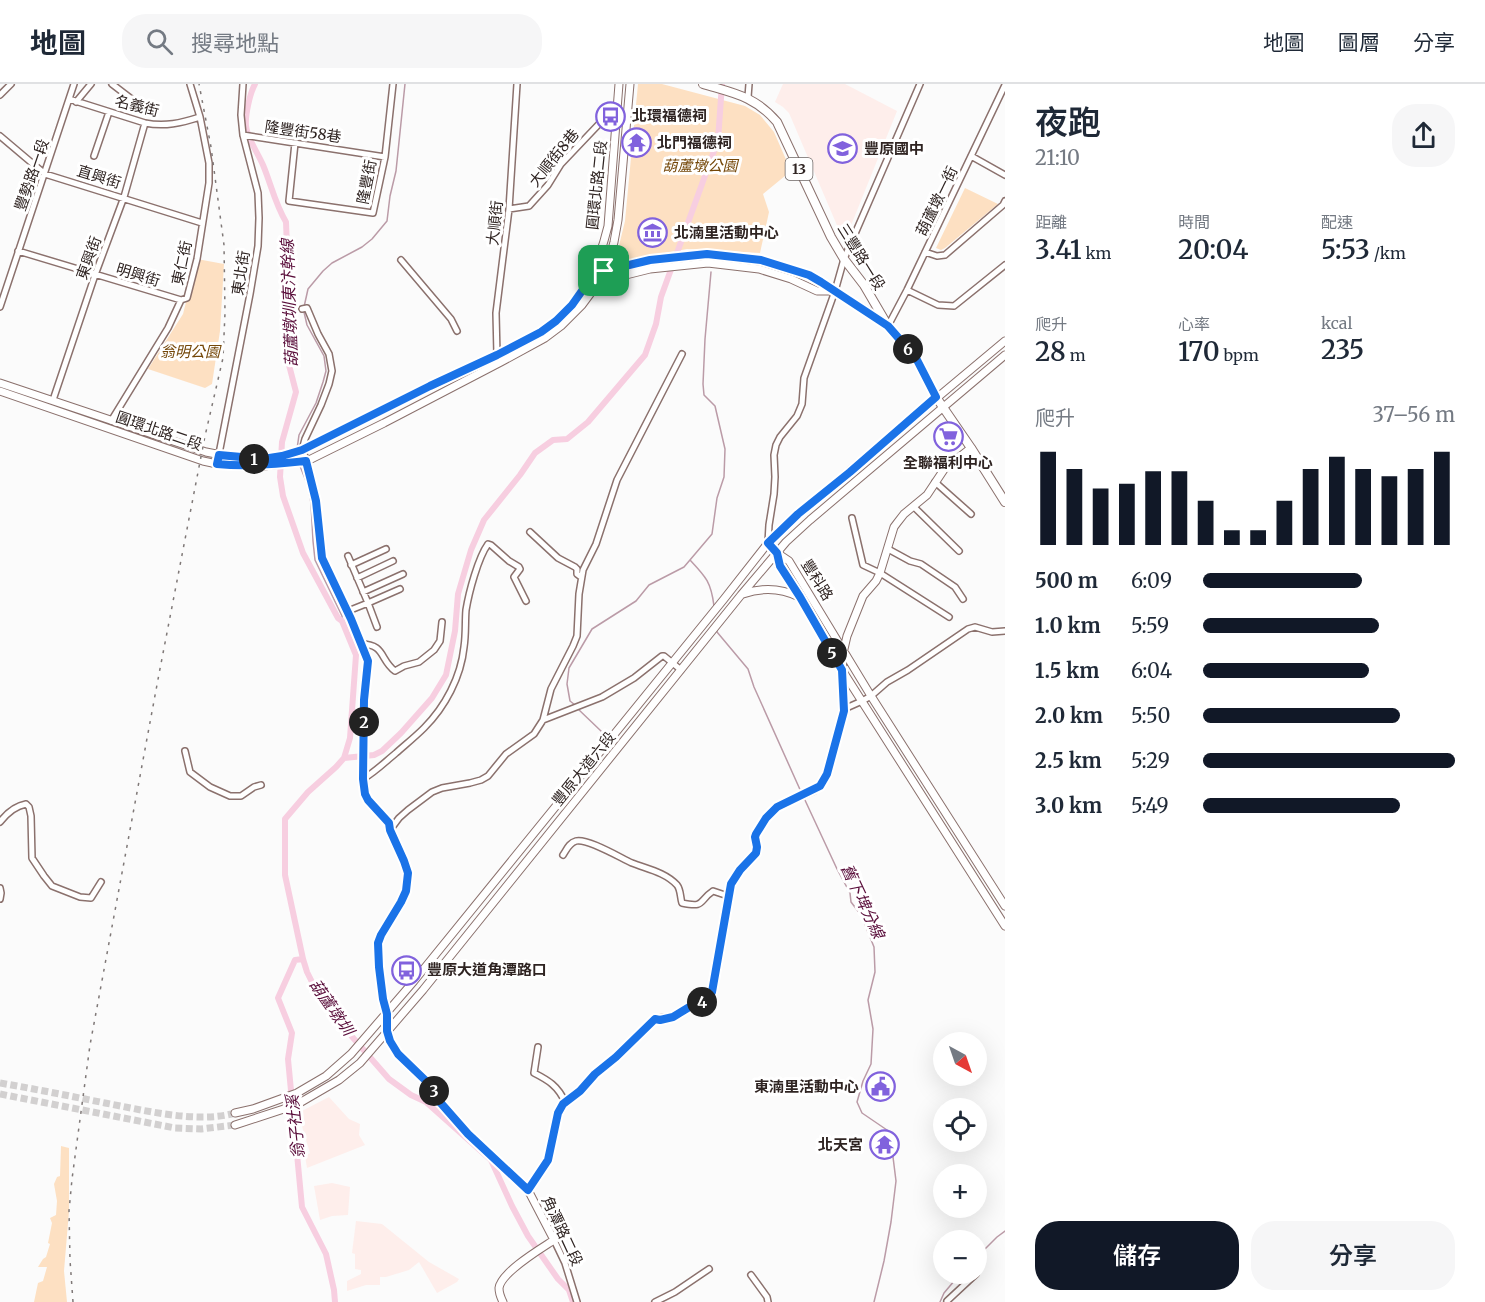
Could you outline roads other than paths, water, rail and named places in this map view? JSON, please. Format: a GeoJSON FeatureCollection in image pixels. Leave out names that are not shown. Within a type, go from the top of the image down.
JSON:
{"type":"FeatureCollection","features":[{"type":"Feature","properties":{"kind":"main road","name":"三豐路一段"},"geometry":{"type":"LineString","coordinates":[[703,84],[748,98],[768,111],[777,122],[831,237],[864,285],[888,326],[916,358],[944,408]]}},
{"type":"Feature","properties":{"kind":"main road","name":"13"},"geometry":{"type":"LineString","coordinates":[[944,408],[1005,502]]}},
{"type":"Feature","properties":{"kind":"street"},"geometry":{"type":"LineString","coordinates":[[0,95],[11,84]]}},
{"type":"Feature","properties":{"kind":"street","name":"豐勢路一段"},"geometry":{"type":"LineString","coordinates":[[0,307],[72,100],[74,84]]}},
{"type":"Feature","properties":{"kind":"street"},"geometry":{"type":"LineString","coordinates":[[72,100],[91,84]]}},
{"type":"Feature","properties":{"kind":"street"},"geometry":{"type":"LineString","coordinates":[[112,84],[142,107]]}},
{"type":"Feature","properties":{"kind":"street","name":"東仁街"},"geometry":{"type":"LineString","coordinates":[[107,427],[168,327],[181,300],[187,297],[197,259],[209,183],[200,117],[190,84]]}},
{"type":"Feature","properties":{"kind":"street","name":"東北街"},"geometry":{"type":"LineString","coordinates":[[217,464],[258,246],[258,192],[241,115],[243,84]]}},
{"type":"Feature","properties":{"kind":"street","name":"隆豐街"},"geometry":{"type":"LineString","coordinates":[[295,143],[289,201],[374,213],[385,157],[393,84]]}},
{"type":"Feature","properties":{"kind":"street","name":"大順街"},"geometry":{"type":"LineString","coordinates":[[501,362],[497,355],[496,314],[509,209],[517,84]]}},
{"type":"Feature","properties":{"kind":"street","name":"圓環北路二段"},"geometry":{"type":"LineString","coordinates":[[0,391],[203,461],[243,466],[302,450],[497,355],[534,336],[556,321],[572,305],[594,271],[604,246],[608,226],[619,84]]}},
{"type":"Feature","properties":{"kind":"street","name":"圓環北路二段"},"geometry":{"type":"LineString","coordinates":[[0,383],[219,455],[263,462],[306,461],[384,423],[545,338],[582,305],[599,282],[614,242],[630,84]]}},
{"type":"Feature","properties":{"kind":"street"},"geometry":{"type":"LineString","coordinates":[[748,98],[749,84]]}},
{"type":"Feature","properties":{"kind":"street"},"geometry":{"type":"LineString","coordinates":[[777,553],[768,543],[774,494],[776,445],[797,416],[802,404],[804,378],[844,259],[920,84]]}},
{"type":"Feature","properties":{"kind":"street","name":"葫蘆墩一街"},"geometry":{"type":"LineString","coordinates":[[888,326],[1005,85]]}},
{"type":"Feature","properties":{"kind":"street","name":"名義街"},"geometry":{"type":"LineString","coordinates":[[72,100],[157,125],[180,124],[200,117]]}},
{"type":"Feature","properties":{"kind":"street"},"geometry":{"type":"LineString","coordinates":[[93,156],[109,112]]}},
{"type":"Feature","properties":{"kind":"street","name":"東興街"},"geometry":{"type":"LineString","coordinates":[[53,400],[124,197],[145,123]]}},
{"type":"Feature","properties":{"kind":"street","name":"大順街8巷"},"geometry":{"type":"LineString","coordinates":[[509,209],[529,206],[548,185],[561,164],[599,124],[616,126]]}},
{"type":"Feature","properties":{"kind":"street","name":"直興街"},"geometry":{"type":"LineString","coordinates":[[0,136],[45,174],[202,223]]}},
{"type":"Feature","properties":{"kind":"street","name":"隆豐街58巷"},"geometry":{"type":"LineString","coordinates":[[245,136],[385,157]]}},
{"type":"Feature","properties":{"kind":"street"},"geometry":{"type":"LineString","coordinates":[[971,156],[1005,175]]}},
{"type":"Feature","properties":{"kind":"street"},"geometry":{"type":"LineString","coordinates":[[925,252],[937,256],[945,255],[1005,201]]}},
{"type":"Feature","properties":{"kind":"street","name":"明興街"},"geometry":{"type":"LineString","coordinates":[[18,252],[181,300]]}},
{"type":"Feature","properties":{"kind":"street"},"geometry":{"type":"LineString","coordinates":[[594,271],[604,271],[650,260],[707,254],[761,260],[809,275],[888,326]]}},
{"type":"Feature","properties":{"kind":"street"},"geometry":{"type":"LineString","coordinates":[[401,260],[451,319],[457,331]]}},
{"type":"Feature","properties":{"kind":"street"},"geometry":{"type":"LineString","coordinates":[[759,269],[761,260]]}},
{"type":"Feature","properties":{"kind":"street"},"geometry":{"type":"LineString","coordinates":[[588,282],[599,282],[650,269],[708,263],[759,269],[791,279],[817,291],[835,291]]}},
{"type":"Feature","properties":{"kind":"street"},"geometry":{"type":"LineString","coordinates":[[907,290],[938,305],[954,306],[1005,265]]}},
{"type":"Feature","properties":{"kind":"street"},"geometry":{"type":"LineString","coordinates":[[304,308],[329,354],[332,371],[329,384],[302,450],[316,501],[322,558],[348,611],[368,661],[364,700],[363,777],[373,773],[423,729],[452,689],[458,677],[464,648],[468,600],[482,553],[488,544],[519,567],[514,577],[526,601]]}},
{"type":"Feature","properties":{"kind":"street","name":"豐原大道六段"},"geometry":{"type":"LineString","coordinates":[[235,1113],[254,1109],[297,1093],[326,1076],[351,1054],[387,1014],[768,543],[798,514],[1005,341]]}},
{"type":"Feature","properties":{"kind":"street"},"geometry":{"type":"LineString","coordinates":[[390,830],[399,818],[432,792],[482,780],[488,776],[506,754],[534,734],[543,720],[550,689],[577,636],[581,577],[596,544],[617,480],[682,354]]}},
{"type":"Feature","properties":{"kind":"street","name":"豐原大道六段"},"geometry":{"type":"LineString","coordinates":[[236,1125],[296,1105],[339,1080],[360,1062],[436,974],[786,542],[1005,355]]}},
{"type":"Feature","properties":{"kind":"street"},"geometry":{"type":"LineString","coordinates":[[528,1190],[548,1160],[558,1113],[565,1102],[580,1091],[595,1074],[655,1019],[673,1017],[709,998],[712,992],[728,896],[734,878],[756,853],[756,834],[771,812],[785,802],[813,791],[825,779],[844,709],[842,670],[847,636],[863,596],[880,573],[894,527],[904,514],[927,495],[945,468],[971,448]]}},
{"type":"Feature","properties":{"kind":"street"},"geometry":{"type":"LineString","coordinates":[[935,482],[971,514]]}},
{"type":"Feature","properties":{"kind":"street"},"geometry":{"type":"LineString","coordinates":[[914,507],[959,551]]}},
{"type":"Feature","properties":{"kind":"street"},"geometry":{"type":"LineString","coordinates":[[852,518],[863,565],[880,573],[949,617]]}},
{"type":"Feature","properties":{"kind":"street"},"geometry":{"type":"LineString","coordinates":[[530,532],[558,558],[576,567],[577,574],[581,577]]}},
{"type":"Feature","properties":{"kind":"street"},"geometry":{"type":"LineString","coordinates":[[351,565],[386,549]]}},
{"type":"Feature","properties":{"kind":"street"},"geometry":{"type":"LineString","coordinates":[[888,549],[910,561],[921,564],[955,586],[963,599]]}},
{"type":"Feature","properties":{"kind":"street","name":"豐科路"},"geometry":{"type":"LineString","coordinates":[[777,553],[780,566],[842,670],[1005,926]]}},
{"type":"Feature","properties":{"kind":"street","name":"豐科路"},"geometry":{"type":"LineString","coordinates":[[777,553],[789,561],[871,696],[1005,906]]}},
{"type":"Feature","properties":{"kind":"street"},"geometry":{"type":"LineString","coordinates":[[348,556],[377,627]]}},
{"type":"Feature","properties":{"kind":"street"},"geometry":{"type":"LineString","coordinates":[[357,578],[393,561]]}},
{"type":"Feature","properties":{"kind":"street"},"geometry":{"type":"LineString","coordinates":[[363,592],[403,574]]}},
{"type":"Feature","properties":{"kind":"street"},"geometry":{"type":"LineString","coordinates":[[348,611],[400,589]]}},
{"type":"Feature","properties":{"kind":"street"},"geometry":{"type":"LineString","coordinates":[[741,595],[772,589],[800,597]]}},
{"type":"Feature","properties":{"kind":"street"},"geometry":{"type":"LineString","coordinates":[[361,644],[374,646],[395,671],[419,662],[434,650],[440,641],[442,622]]}},
{"type":"Feature","properties":{"kind":"street"},"geometry":{"type":"LineString","coordinates":[[844,709],[871,696],[887,682],[968,628],[975,627],[992,632],[1005,631]]}},
{"type":"Feature","properties":{"kind":"street"},"geometry":{"type":"LineString","coordinates":[[543,720],[602,697],[634,678],[662,656],[681,670]]}},
{"type":"Feature","properties":{"kind":"street"},"geometry":{"type":"LineString","coordinates":[[185,751],[190,772],[210,787],[230,796],[241,796],[261,785]]}},
{"type":"Feature","properties":{"kind":"street","name":"角潭路二段"},"geometry":{"type":"LineString","coordinates":[[363,777],[368,800],[389,823],[404,861],[408,879],[401,902],[378,943],[387,1031],[394,1049],[433,1088],[439,1101],[461,1125],[528,1190],[555,1240],[577,1302]]}},
{"type":"Feature","properties":{"kind":"street"},"geometry":{"type":"LineString","coordinates":[[0,822],[18,806],[26,804],[31,816],[32,858],[52,886],[80,897],[91,898],[101,882]]}},
{"type":"Feature","properties":{"kind":"street"},"geometry":{"type":"LineString","coordinates":[[563,855],[572,843],[582,841],[651,869],[668,879],[680,890],[682,903],[695,906],[703,902],[713,891],[728,896]]}},
{"type":"Feature","properties":{"kind":"street"},"geometry":{"type":"LineString","coordinates":[[0,888],[0,899]]}},
{"type":"Feature","properties":{"kind":"street"},"geometry":{"type":"LineString","coordinates":[[538,1047],[534,1073],[556,1086],[565,1102]]}},
{"type":"Feature","properties":{"kind":"street"},"geometry":{"type":"LineString","coordinates":[[503,1302],[499,1290],[500,1284],[507,1275],[521,1262],[555,1240]]}},
{"type":"Feature","properties":{"kind":"street"},"geometry":{"type":"LineString","coordinates":[[655,1302],[675,1292],[709,1269]]}},
{"type":"Feature","properties":{"kind":"street"},"geometry":{"type":"LineString","coordinates":[[751,1275],[768,1302]]}},
{"type":"Feature","properties":{"kind":"street"},"geometry":{"type":"LineString","coordinates":[[947,1301],[965,1284]]}},
{"type":"Feature","properties":{"kind":"waterway","name":"葫蘆墩圳"},"geometry":{"type":"LineString","coordinates":[[255,84],[247,110],[247,131],[286,222],[290,323],[288,350],[291,360],[289,365],[296,392],[282,442],[280,477],[283,496],[303,553],[338,618],[342,621],[356,655],[350,738],[344,758],[308,792],[285,819],[285,875],[303,959],[316,990],[334,1016],[389,1079],[411,1095],[426,1102],[491,1160],[528,1236],[558,1279],[569,1290],[573,1302]]}},
{"type":"Feature","properties":{"kind":"waterway","name":"葫蘆墩圳東汴幹線"},"geometry":{"type":"LineString","coordinates":[[304,307],[308,289],[323,271],[332,263],[362,247],[387,221],[396,171],[405,84]]}},
{"type":"Feature","properties":{"kind":"waterway"},"geometry":{"type":"LineString","coordinates":[[344,758],[374,755],[382,751],[432,698],[446,675],[455,631],[458,594],[471,550],[484,520],[535,453],[553,440],[567,439],[588,422],[645,355],[656,324],[661,297],[718,140],[722,84]]}},
{"type":"Feature","properties":{"kind":"waterway"},"geometry":{"type":"LineString","coordinates":[[575,705],[570,701],[567,684],[569,668],[592,629],[636,601],[649,585],[684,567],[712,534],[717,498],[724,477],[725,449],[715,406],[704,395],[703,384],[711,272]]}},
{"type":"Feature","properties":{"kind":"waterway","name":"葫蘆墩圳東汴幹線"},"geometry":{"type":"LineString","coordinates":[[297,449],[299,435],[316,403],[326,371],[324,356],[307,325],[304,312]]}},
{"type":"Feature","properties":{"kind":"waterway"},"geometry":{"type":"LineString","coordinates":[[300,466],[308,486],[311,503],[315,560],[342,616],[342,621]]}},
{"type":"Feature","properties":{"kind":"waterway","name":"舊下埤分線"},"geometry":{"type":"LineString","coordinates":[[690,560],[707,580],[714,606]]}},
{"type":"Feature","properties":{"kind":"waterway","name":"舊下埤分線"},"geometry":{"type":"LineString","coordinates":[[717,629],[717,632],[748,669],[802,794]]}},
{"type":"Feature","properties":{"kind":"waterway"},"geometry":{"type":"LineString","coordinates":[[578,709],[601,731]]}},
{"type":"Feature","properties":{"kind":"waterway","name":"舊下埤分線"},"geometry":{"type":"LineString","coordinates":[[804,798],[850,893],[851,902],[861,915],[874,947],[875,972],[868,1000],[873,1029],[871,1064],[857,1102],[862,1113],[887,1130],[896,1181],[884,1261],[874,1302]]}},
{"type":"Feature","properties":{"kind":"waterway","name":"翁子社溪"},"geometry":{"type":"LineString","coordinates":[[303,959],[295,960],[278,998],[292,1033],[288,1059],[302,1207],[326,1254],[335,1302]]}},
{"type":"Feature","properties":{"kind":"waterway"},"geometry":{"type":"LineString","coordinates":[[987,1247],[1005,1231]]}},
{"type":"Feature","properties":{"kind":"waterway"},"geometry":{"type":"LineString","coordinates":[[940,1302],[952,1284]]}},
{"type":"Feature","properties":{"kind":"tunnel"},"geometry":{"type":"LineString","coordinates":[[0,1083],[170,1115],[204,1117],[235,1113]]}},
{"type":"Feature","properties":{"kind":"tunnel"},"geometry":{"type":"LineString","coordinates":[[0,1094],[175,1128],[201,1129],[235,1125]]}},
{"type":"Feature","properties":{"kind":"railway"},"geometry":{"type":"LineString","coordinates":[[73,1302],[69,1211],[90,1045],[205,436],[223,358],[224,245],[211,147],[199,84]]}},
{"type":"Feature","properties":{"kind":"place","name":"北環福德祠"},"geometry":{"type":"Point","coordinates":[611,116]}},
{"type":"Feature","properties":{"kind":"place","name":"北門福德祠"},"geometry":{"type":"Point","coordinates":[636,143]}},
{"type":"Feature","properties":{"kind":"place","name":"豐原國中"},"geometry":{"type":"Point","coordinates":[843,149]}},
{"type":"Feature","properties":{"kind":"place","name":"北湳里活動中心"},"geometry":{"type":"Point","coordinates":[653,233]}},
{"type":"Feature","properties":{"kind":"place","name":"全聯福利中心"},"geometry":{"type":"Point","coordinates":[948,436]}},
{"type":"Feature","properties":{"kind":"place","name":"豐原大道角潭路口"},"geometry":{"type":"Point","coordinates":[406,970]}},
{"type":"Feature","properties":{"kind":"place","name":"東湳里活動中心"},"geometry":{"type":"Point","coordinates":[880,1087]}},
{"type":"Feature","properties":{"kind":"place","name":"北天宮"},"geometry":{"type":"Point","coordinates":[884,1145]}},
{"type":"Feature","properties":{"kind":"park label","name":"葫蘆墩公園"},"geometry":{"type":"Point","coordinates":[700,166]}},
{"type":"Feature","properties":{"kind":"park label","name":"翁明公園"},"geometry":{"type":"Point","coordinates":[190,352]}}]}
